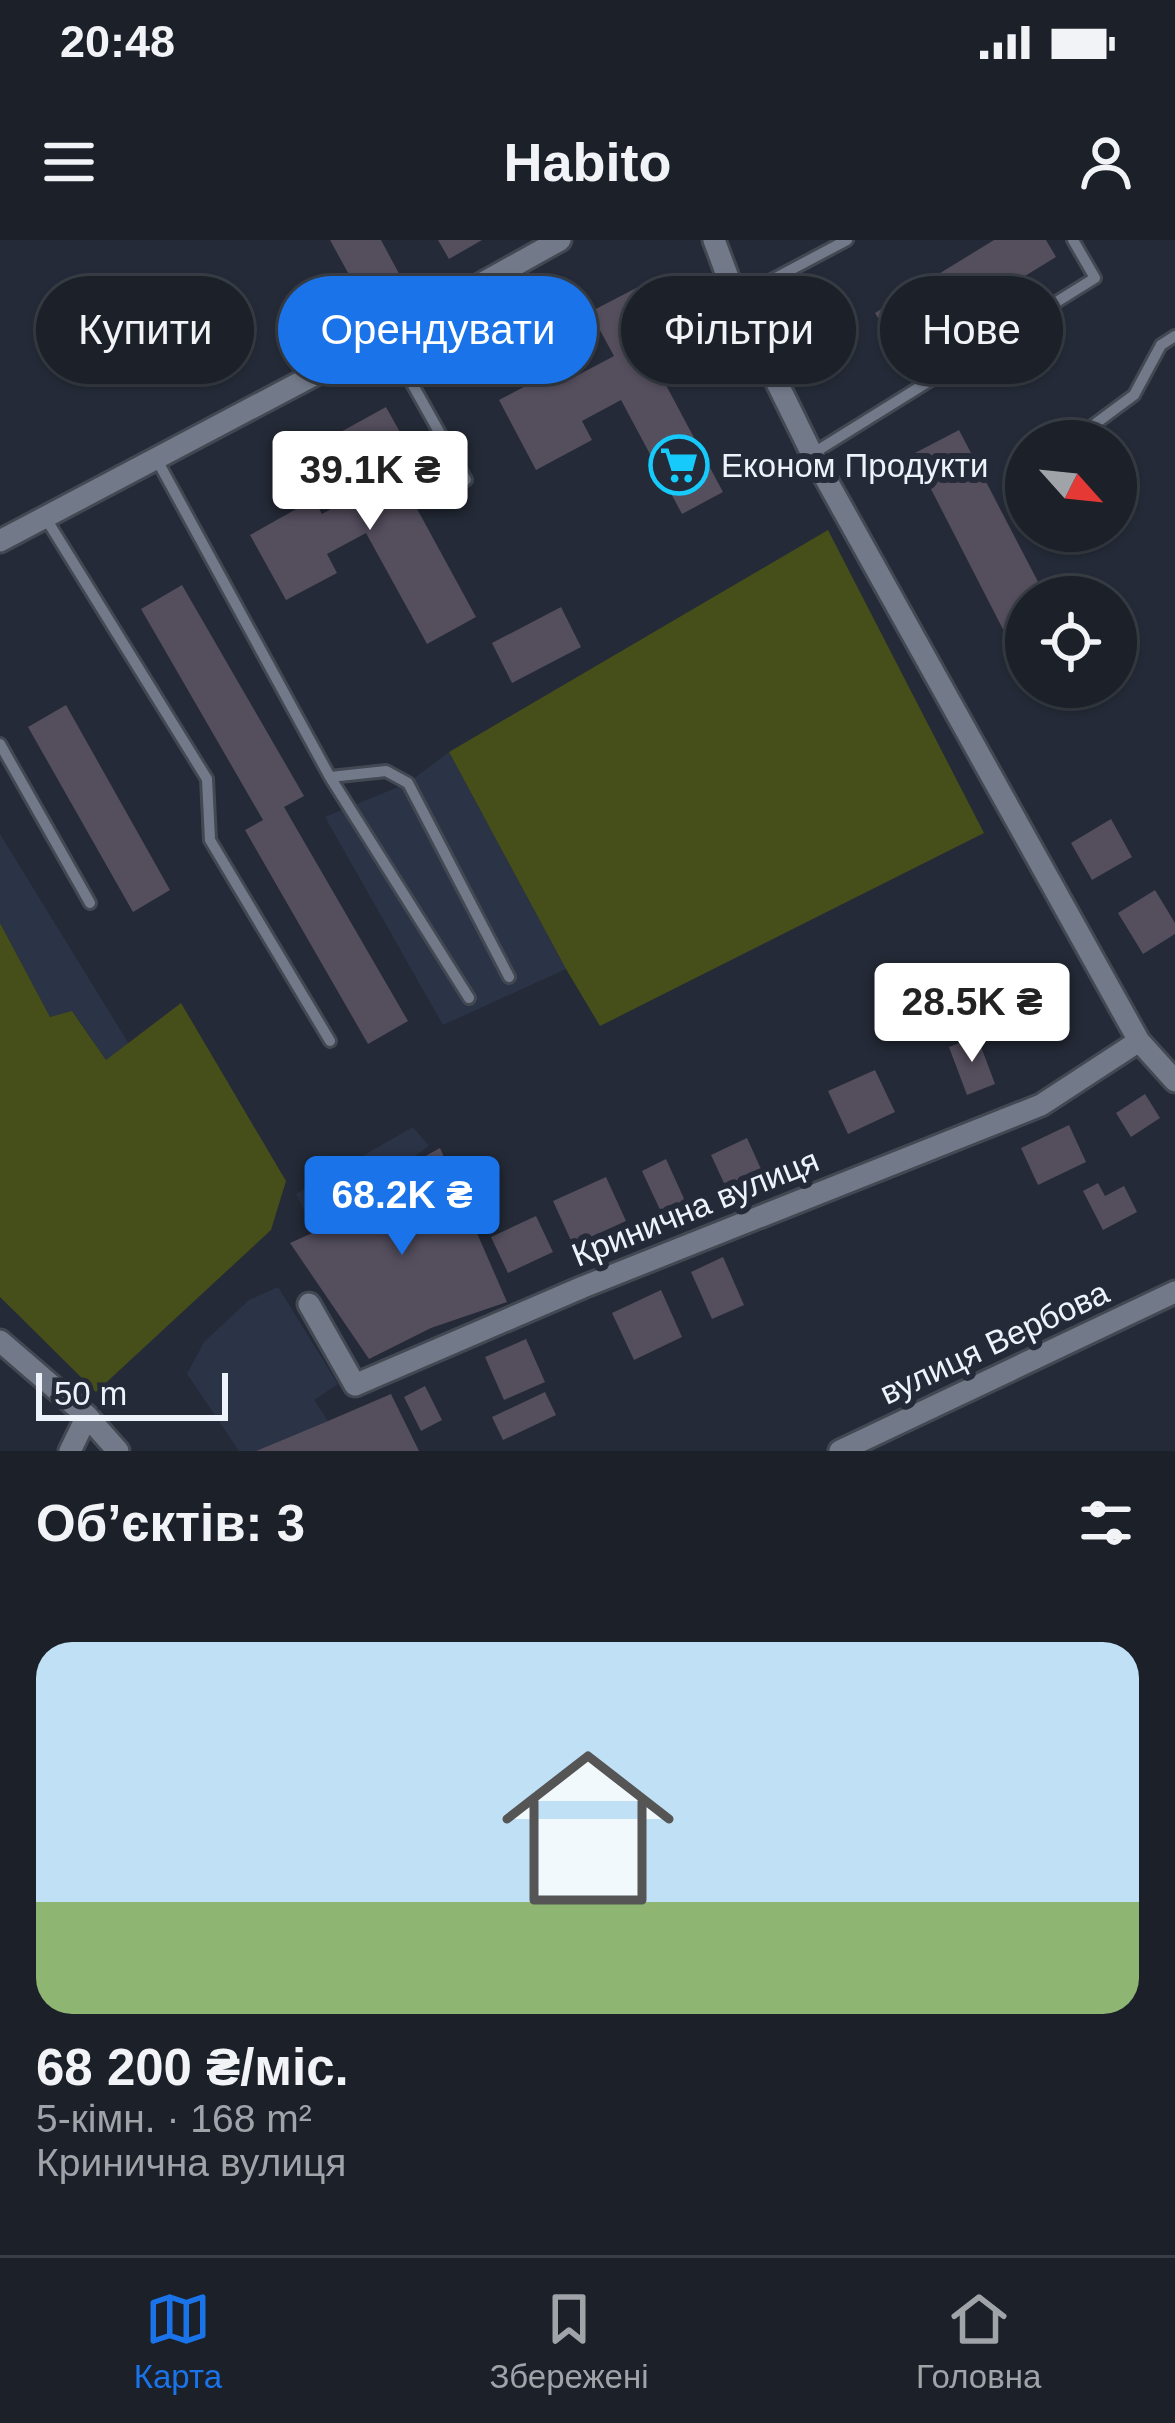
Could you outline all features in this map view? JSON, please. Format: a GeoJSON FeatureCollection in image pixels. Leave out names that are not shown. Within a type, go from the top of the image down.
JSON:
{"type":"FeatureCollection","features":[{"type":"Feature","properties":{"kind":"street"},"geometry":{"type":"LineString","coordinates":[[495,276],[560,240]]}},
{"type":"Feature","properties":{"kind":"street"},"geometry":{"type":"LineString","coordinates":[[714,240],[727,276]]}},
{"type":"Feature","properties":{"kind":"street"},"geometry":{"type":"LineString","coordinates":[[0,542],[296,384]]}},
{"type":"Feature","properties":{"kind":"street"},"geometry":{"type":"LineString","coordinates":[[778,384],[812,454],[1139,1040],[1173,1073]]}},
{"type":"Feature","properties":{"kind":"street","name":"Кринична вулиця"},"geometry":{"type":"LineString","coordinates":[[309,1304],[355,1385],[583,1287],[1041,1105],[1139,1040]]}},
{"type":"Feature","properties":{"kind":"street","name":"вулиця Вербова"},"geometry":{"type":"LineString","coordinates":[[840,1451],[1175,1292]]}},
{"type":"Feature","properties":{"kind":"street"},"geometry":{"type":"LineString","coordinates":[[0,1341],[87,1416],[118,1451]]}},
{"type":"Feature","properties":{"kind":"street"},"geometry":{"type":"LineString","coordinates":[[70,1451],[87,1416]]}},
{"type":"Feature","properties":{"kind":"lane"},"geometry":{"type":"LineString","coordinates":[[780,276],[848,240]]}},
{"type":"Feature","properties":{"kind":"lane"},"geometry":{"type":"LineString","coordinates":[[812,454],[1095,278],[1073,240]]}},
{"type":"Feature","properties":{"kind":"lane"},"geometry":{"type":"LineString","coordinates":[[1100,420],[1134,395],[1161,345],[1175,336]]}},
{"type":"Feature","properties":{"kind":"lane"},"geometry":{"type":"LineString","coordinates":[[412,384],[466,480],[427,494]]}},
{"type":"Feature","properties":{"kind":"lane"},"geometry":{"type":"LineString","coordinates":[[155,457],[330,777],[469,998]]}},
{"type":"Feature","properties":{"kind":"lane"},"geometry":{"type":"LineString","coordinates":[[45,517],[208,778],[210,840],[330,1041]]}},
{"type":"Feature","properties":{"kind":"lane"},"geometry":{"type":"LineString","coordinates":[[0,744],[89,903]]}},
{"type":"Feature","properties":{"kind":"lane"},"geometry":{"type":"LineString","coordinates":[[330,777],[386,771],[407,783],[509,977]]}},
{"type":"Feature","properties":{"kind":"shaded area"},"geometry":{"type":"Polygon","coordinates":[[[449,752],[566,969],[443,1025],[325,817],[408,783],[449,752]]]}},
{"type":"Feature","properties":{"kind":"shaded area"},"geometry":{"type":"Polygon","coordinates":[[[0,834],[129,1044],[106,1060],[73,1012],[50,1017],[0,923],[0,834]]]}},
{"type":"Feature","properties":{"kind":"shaded area"},"geometry":{"type":"Polygon","coordinates":[[[413,1127],[429,1146],[373,1186],[331,1208],[337,1222],[314,1232],[296,1194],[413,1127]]]}},
{"type":"Feature","properties":{"kind":"shaded area"},"geometry":{"type":"Polygon","coordinates":[[[278,1287],[338,1384],[314,1400],[328,1421],[256,1451],[239,1451],[187,1374],[204,1342],[249,1300],[278,1287]]]}},
{"type":"Feature","properties":{"kind":"green space"},"geometry":{"type":"Polygon","coordinates":[[[828,530],[984,833],[600,1026],[449,752],[828,530]]]}},
{"type":"Feature","properties":{"kind":"green space"},"geometry":{"type":"Polygon","coordinates":[[[0,923],[50,1017],[72,1011],[106,1060],[181,1003],[286,1181],[271,1230],[96,1392],[0,1297],[0,923]]]}},
{"type":"Feature","properties":{"kind":"building"},"geometry":{"type":"Polygon","coordinates":[[[330,240],[381,240],[400,276],[350,276],[330,240]]]}},
{"type":"Feature","properties":{"kind":"building"},"geometry":{"type":"Polygon","coordinates":[[[438,240],[482,240],[449,259],[438,240]]]}},
{"type":"Feature","properties":{"kind":"building"},"geometry":{"type":"Polygon","coordinates":[[[994,240],[1046,240],[1056,257],[1025,276],[935,276],[994,240]]]}},
{"type":"Feature","properties":{"kind":"building"},"geometry":{"type":"Polygon","coordinates":[[[621,296],[621,384],[665,384],[723,492],[682,514],[621,400],[582,421],[592,440],[536,470],[499,400],[529,384],[597,384],[597,365],[614,356],[597,325],[597,308],[621,296]]]}},
{"type":"Feature","properties":{"kind":"building"},"geometry":{"type":"Polygon","coordinates":[[[386,407],[416,461],[397,472],[476,617],[427,644],[366,533],[327,554],[337,573],[286,600],[250,535],[314,499],[322,514],[366,489],[337,434],[386,407]]]}},
{"type":"Feature","properties":{"kind":"building"},"geometry":{"type":"Polygon","coordinates":[[[959,430],[1005,518],[1005,552],[1023,552],[1035,576],[1005,576],[1005,633],[913,454],[959,430]]]}},
{"type":"Feature","properties":{"kind":"building"},"geometry":{"type":"Polygon","coordinates":[[[182,585],[304,796],[284,807],[408,1021],[368,1044],[245,830],[263,820],[141,609],[182,585]]]}},
{"type":"Feature","properties":{"kind":"building"},"geometry":{"type":"Polygon","coordinates":[[[561,607],[581,647],[512,683],[492,643],[561,607]]]}},
{"type":"Feature","properties":{"kind":"building"},"geometry":{"type":"Polygon","coordinates":[[[66,705],[170,890],[133,912],[28,727],[66,705]]]}},
{"type":"Feature","properties":{"kind":"building"},"geometry":{"type":"Polygon","coordinates":[[[1111,819],[1132,857],[1092,880],[1071,843],[1111,819]]]}},
{"type":"Feature","properties":{"kind":"building"},"geometry":{"type":"Polygon","coordinates":[[[1155,890],[1175,923],[1175,934],[1143,954],[1118,913],[1155,890]]]}},
{"type":"Feature","properties":{"kind":"building"},"geometry":{"type":"Polygon","coordinates":[[[977,1036],[995,1084],[967,1095],[949,1047],[977,1036]]]}},
{"type":"Feature","properties":{"kind":"building"},"geometry":{"type":"Polygon","coordinates":[[[875,1070],[895,1112],[848,1134],[828,1091],[875,1070]]]}},
{"type":"Feature","properties":{"kind":"building"},"geometry":{"type":"Polygon","coordinates":[[[1145,1094],[1160,1118],[1131,1137],[1116,1113],[1145,1094]]]}},
{"type":"Feature","properties":{"kind":"building"},"geometry":{"type":"Polygon","coordinates":[[[1069,1125],[1086,1162],[1038,1185],[1021,1148],[1069,1125]]]}},
{"type":"Feature","properties":{"kind":"building"},"geometry":{"type":"Polygon","coordinates":[[[747,1138],[765,1178],[729,1194],[711,1155],[747,1138]]]}},
{"type":"Feature","properties":{"kind":"building"},"geometry":{"type":"Polygon","coordinates":[[[440,1148],[507,1302],[431,1328],[369,1359],[290,1243],[337,1222],[330,1209],[440,1148]]]}},
{"type":"Feature","properties":{"kind":"building"},"geometry":{"type":"Polygon","coordinates":[[[666,1159],[686,1203],[662,1214],[642,1171],[666,1159]]]}},
{"type":"Feature","properties":{"kind":"building"},"geometry":{"type":"Polygon","coordinates":[[[606,1177],[626,1221],[573,1245],[553,1201],[606,1177]]]}},
{"type":"Feature","properties":{"kind":"building"},"geometry":{"type":"Polygon","coordinates":[[[1098,1183],[1105,1196],[1124,1186],[1137,1212],[1103,1230],[1083,1191],[1098,1183]]]}},
{"type":"Feature","properties":{"kind":"building"},"geometry":{"type":"Polygon","coordinates":[[[536,1216],[553,1252],[508,1273],[491,1237],[536,1216]]]}},
{"type":"Feature","properties":{"kind":"building"},"geometry":{"type":"Polygon","coordinates":[[[723,1257],[744,1305],[712,1319],[691,1272],[723,1257]]]}},
{"type":"Feature","properties":{"kind":"building"},"geometry":{"type":"Polygon","coordinates":[[[661,1290],[682,1337],[634,1360],[612,1313],[661,1290]]]}},
{"type":"Feature","properties":{"kind":"building"},"geometry":{"type":"Polygon","coordinates":[[[526,1339],[545,1382],[504,1400],[485,1357],[526,1339]]]}},
{"type":"Feature","properties":{"kind":"building"},"geometry":{"type":"Polygon","coordinates":[[[425,1386],[442,1420],[421,1431],[404,1397],[425,1386]]]}},
{"type":"Feature","properties":{"kind":"building"},"geometry":{"type":"Polygon","coordinates":[[[545,1392],[556,1415],[503,1440],[492,1417],[545,1392]]]}},
{"type":"Feature","properties":{"kind":"building"},"geometry":{"type":"Polygon","coordinates":[[[391,1394],[419,1451],[256,1451],[328,1421],[391,1394]]]}},
{"type":"Feature","properties":{"kind":"place","name":"Економ Продукти"},"geometry":{"type":"Point","coordinates":[679,465]}}]}
